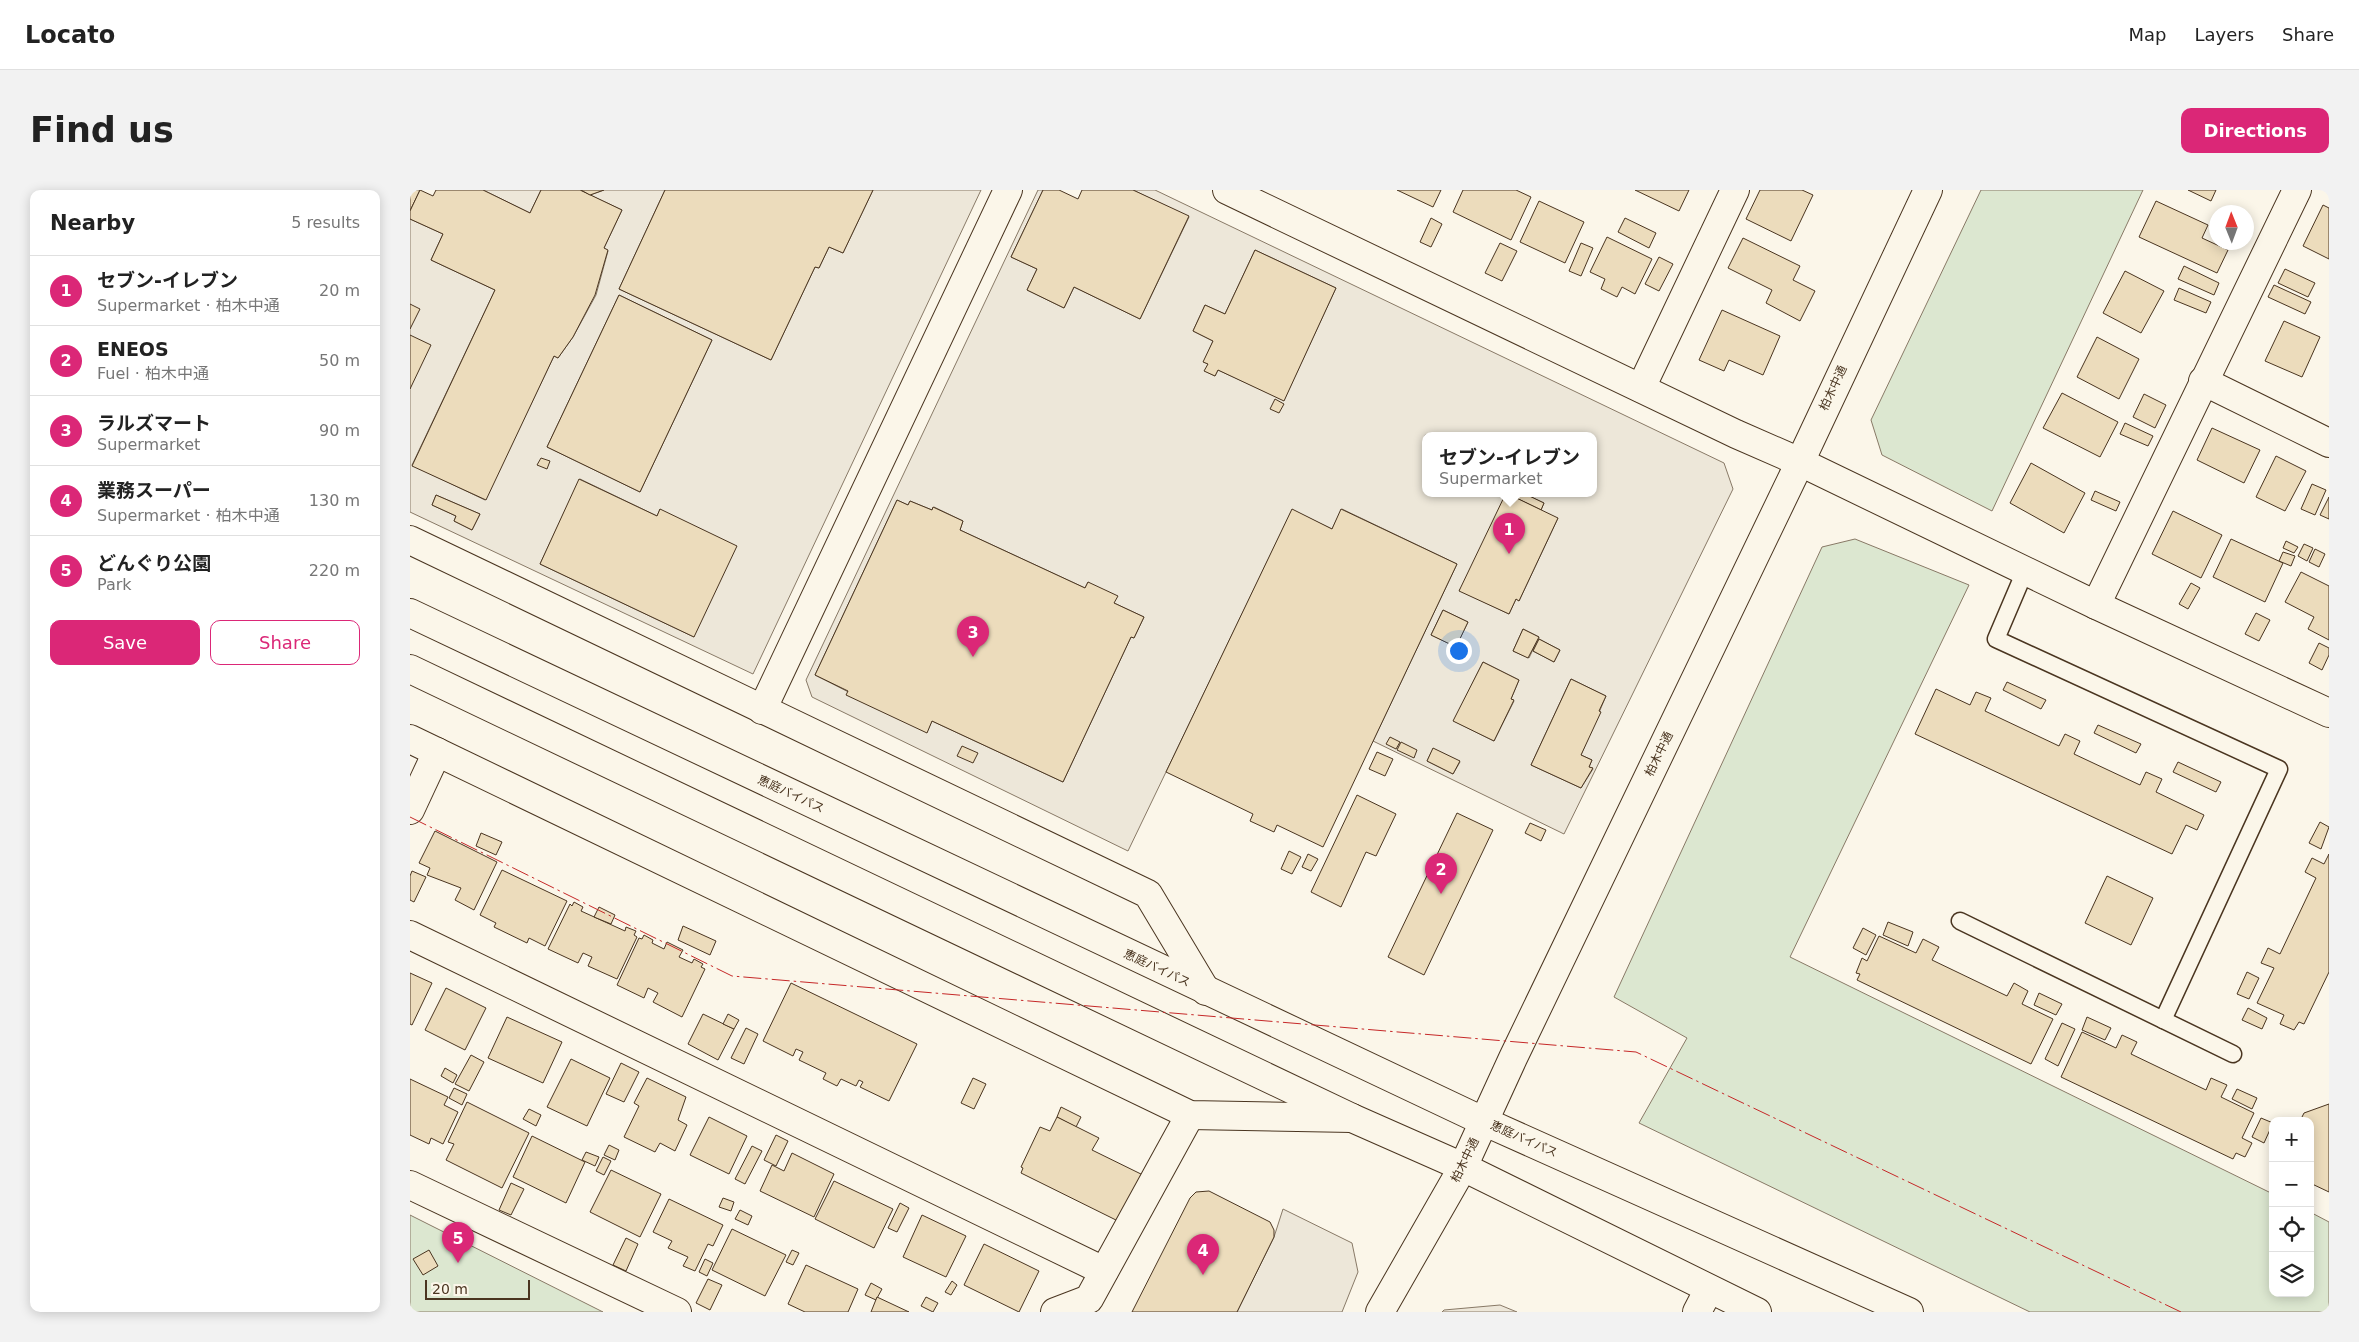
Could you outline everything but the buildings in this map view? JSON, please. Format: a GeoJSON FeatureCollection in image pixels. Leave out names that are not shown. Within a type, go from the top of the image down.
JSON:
{"type":"FeatureCollection","features":[{"type":"Feature","properties":{"kind":"main road"},"geometry":{"type":"LineString","coordinates":[[762,710],[1008,190]]}},
{"type":"Feature","properties":{"kind":"main road"},"geometry":{"type":"LineString","coordinates":[[1227,190],[2096,605],[2329,713]]}},
{"type":"Feature","properties":{"kind":"main road"},"geometry":{"type":"LineString","coordinates":[[1641,388],[1735,190]]}},
{"type":"Feature","properties":{"kind":"main road","name":"柏木中通"},"geometry":{"type":"LineString","coordinates":[[1380,1312],[1463,1167],[1483,1121],[1800,462],[1928,190]]}},
{"type":"Feature","properties":{"kind":"main road"},"geometry":{"type":"LineString","coordinates":[[2096,605],[2297,190]]}},
{"type":"Feature","properties":{"kind":"main road"},"geometry":{"type":"LineString","coordinates":[[2203,381],[2329,443]]}},
{"type":"Feature","properties":{"kind":"main road"},"geometry":{"type":"LineString","coordinates":[[410,540],[1148,894],[1206,991]]}},
{"type":"Feature","properties":{"kind":"main road","name":"恵庭バイパス"},"geometry":{"type":"LineString","coordinates":[[410,613],[1483,1121],[1909,1312]]}},
{"type":"Feature","properties":{"kind":"main road"},"geometry":{"type":"LineString","coordinates":[[410,669],[1352,1118],[1463,1167],[1703,1301],[1757,1312]]}},
{"type":"Feature","properties":{"kind":"main road"},"geometry":{"type":"LineString","coordinates":[[410,739],[1190,1115],[1352,1118]]}},
{"type":"Feature","properties":{"kind":"main road"},"geometry":{"type":"LineString","coordinates":[[410,810],[437,752]]}},
{"type":"Feature","properties":{"kind":"main road"},"geometry":{"type":"LineString","coordinates":[[410,935],[1104,1271]]}},
{"type":"Feature","properties":{"kind":"main road"},"geometry":{"type":"LineString","coordinates":[[1054,1312],[1089,1299],[1190,1115]]}},
{"type":"Feature","properties":{"kind":"main road"},"geometry":{"type":"LineString","coordinates":[[410,1185],[678,1312]]}},
{"type":"Feature","properties":{"kind":"lane"},"geometry":{"type":"LineString","coordinates":[[2025,571],[1996,639],[2279,769],[2164,1020]]}},
{"type":"Feature","properties":{"kind":"lane"},"geometry":{"type":"LineString","coordinates":[[1960,921],[2233,1054]]}},
{"type":"Feature","properties":{"kind":"green space"},"geometry":{"type":"Polygon","coordinates":[[[1981,190],[2143,190],[1992,511],[1882,455],[1871,420],[1981,190]]]}},
{"type":"Feature","properties":{"kind":"green space"},"geometry":{"type":"Polygon","coordinates":[[[1855,539],[1969,585],[1790,957],[2269,1192],[2269,1297],[2314,1297],[2314,1214],[2329,1222],[2329,1312],[2030,1312],[1639,1123],[1687,1038],[1614,997],[1822,547],[1855,539]]]}},
{"type":"Feature","properties":{"kind":"green space"},"geometry":{"type":"Polygon","coordinates":[[[410,1215],[603,1312],[410,1312],[410,1215]]]}},
{"type":"Feature","properties":{"kind":"shaded area"},"geometry":{"type":"Polygon","coordinates":[[[483,190],[541,190],[530,213],[483,190]]]}},
{"type":"Feature","properties":{"kind":"shaded area"},"geometry":{"type":"Polygon","coordinates":[[[604,190],[665,190],[619,289],[771,360],[815,267],[819,268],[829,247],[843,253],[873,190],[981,190],[753,674],[410,512],[410,219],[443,234],[431,260],[495,290],[412,465],[485,500],[554,356],[558,358],[573,337],[596,295],[608,251],[604,248],[622,210],[590,195],[604,190]],[[619,295],[547,447],[640,492],[712,340],[619,295]],[[580,479],[540,564],[694,637],[660,509],[657,516],[580,479]],[[436,495],[432,505],[456,516],[454,521],[472,530],[480,514],[436,495]]]}},
{"type":"Feature","properties":{"kind":"shaded area"},"geometry":{"type":"Polygon","coordinates":[[[1038,190],[1043,190],[1011,257],[1037,269],[1027,290],[1064,308],[1074,287],[1140,319],[1189,217],[1133,190],[1155,190],[1724,463],[1733,489],[1564,834],[1373,741],[1457,564],[1342,509],[1332,529],[1292,510],[1128,851],[812,697],[806,680],[1038,190]],[[1255,250],[1225,314],[1205,305],[1193,331],[1213,341],[1204,362],[1208,364],[1205,371],[1215,376],[1218,370],[1284,400],[1336,288],[1255,250]],[[897,500],[815,675],[927,732],[932,721],[1063,782],[1131,637],[1134,638],[1144,617],[1114,603],[1088,582],[1085,588],[960,530],[963,521],[934,507],[932,510],[910,501],[908,505],[897,500]],[[1558,518],[1459,590],[1509,614],[1516,599],[1519,601],[1558,518]],[[1443,610],[1431,635],[1456,647],[1468,622],[1443,610]],[[1523,629],[1513,651],[1529,658],[1539,637],[1523,629]],[[1539,639],[1533,651],[1554,662],[1560,650],[1539,639]],[[1483,662],[1454,721],[1494,741],[1514,701],[1511,699],[1519,680],[1483,662]],[[1571,679],[1531,765],[1581,788],[1593,769],[1589,767],[1592,760],[1581,755],[1606,696],[1571,679]],[[1433,749],[1427,761],[1453,774],[1460,762],[1433,749]]]}},
{"type":"Feature","properties":{"kind":"shaded area"},"geometry":{"type":"Polygon","coordinates":[[[1283,1209],[1352,1243],[1358,1272],[1342,1312],[1237,1312],[1274,1237],[1283,1209]]]}},
{"type":"Feature","properties":{"kind":"shaded area"},"geometry":{"type":"Polygon","coordinates":[[[1500,1305],[1517,1312],[1442,1312],[1444,1310],[1500,1305]]]}},
{"type":"Feature","properties":{"kind":"power"},"geometry":{"type":"LineString","coordinates":[[410,817],[732,976],[1636,1052],[2181,1312]]}},
{"type":"Feature","properties":{"kind":"place","name":"セブン-イレブン"},"geometry":{"type":"Point","coordinates":[1509,554]}},
{"type":"Feature","properties":{"kind":"place","name":"ラルズマート"},"geometry":{"type":"Point","coordinates":[973,657]}},
{"type":"Feature","properties":{"kind":"place","name":"ENEOS"},"geometry":{"type":"Point","coordinates":[1441,894]}},
{"type":"Feature","properties":{"kind":"place","name":"どんぐり公園"},"geometry":{"type":"Point","coordinates":[458,1263]}},
{"type":"Feature","properties":{"kind":"place","name":"業務スーパー"},"geometry":{"type":"Point","coordinates":[1203,1275]}}]}
